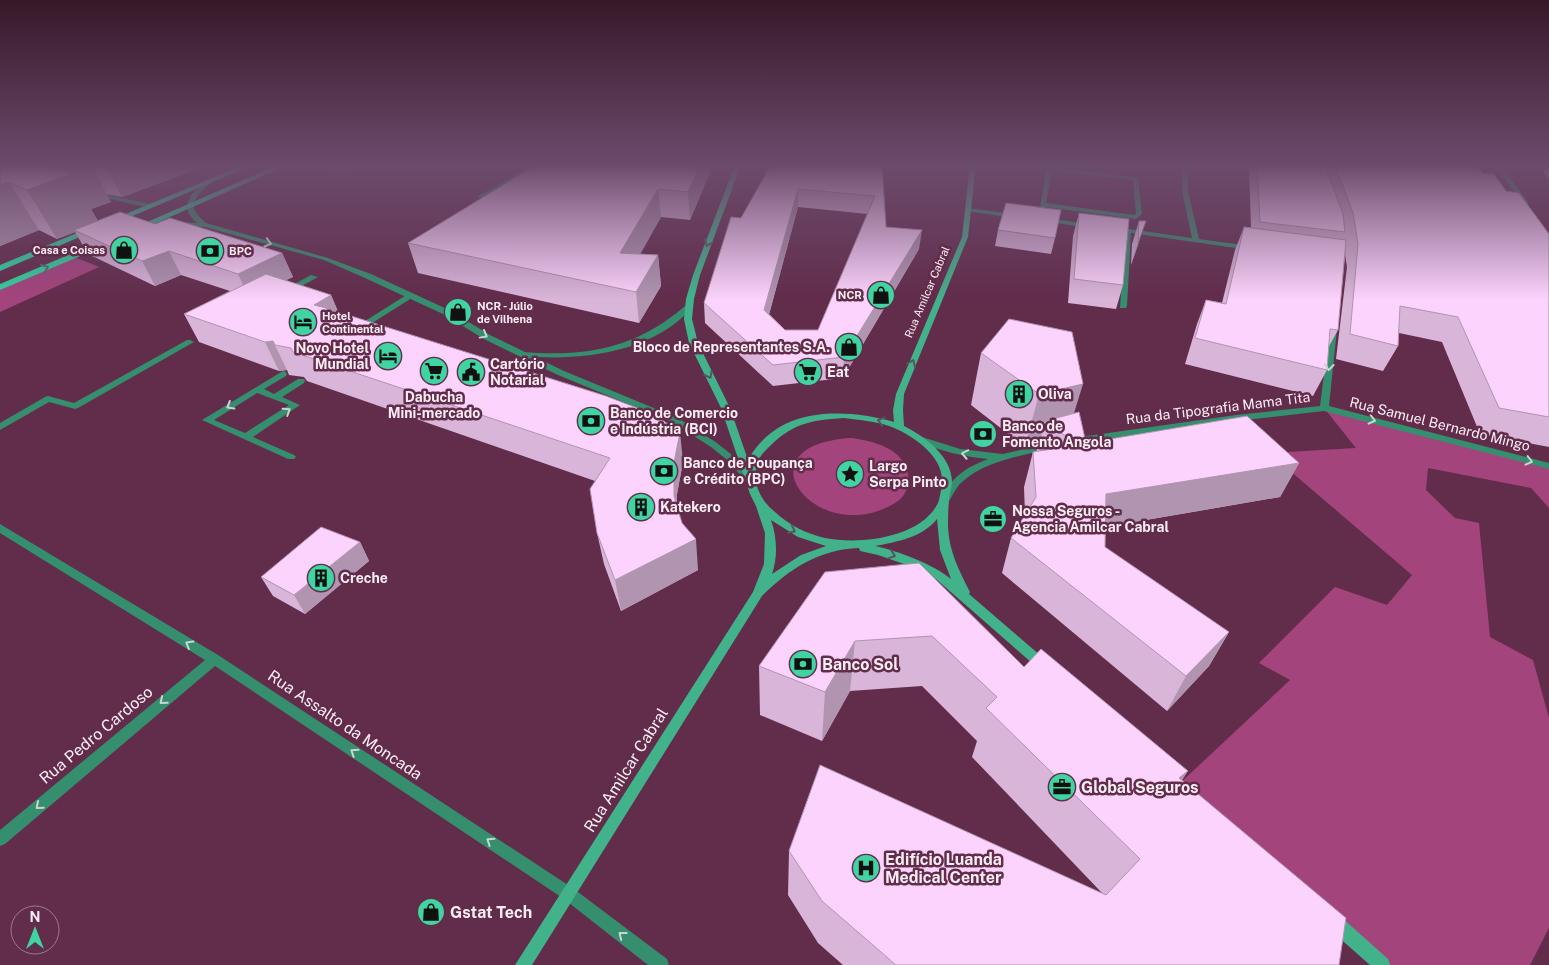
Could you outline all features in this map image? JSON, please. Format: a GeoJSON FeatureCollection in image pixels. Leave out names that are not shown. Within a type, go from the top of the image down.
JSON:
{"type":"FeatureCollection","features":[{"type":"Feature","properties":{"kind":"main road"},"geometry":{"type":"LineString","coordinates":[[0,268],[140,210]]}},
{"type":"Feature","properties":{"kind":"main road"},"geometry":{"type":"LineString","coordinates":[[129,232],[179,210]]}},
{"type":"Feature","properties":{"kind":"main road"},"geometry":{"type":"LineString","coordinates":[[721,210],[695,279],[688,308],[691,339],[722,399],[770,533],[770,564],[758,592]]}},
{"type":"Feature","properties":{"kind":"main road","name":"Rua Amilcar Cabral"},"geometry":{"type":"LineString","coordinates":[[900,427],[898,410],[900,394],[965,237],[968,210]]}},
{"type":"Feature","properties":{"kind":"main road"},"geometry":{"type":"LineString","coordinates":[[0,287],[109,240]]}},
{"type":"Feature","properties":{"kind":"main road"},"geometry":{"type":"LineString","coordinates":[[751,482],[753,460],[766,442],[787,427],[814,418],[844,415],[873,418],[900,427],[922,440],[940,458],[947,481],[941,522],[944,546],[952,573],[968,599]]}},
{"type":"Feature","properties":{"kind":"main road"},"geometry":{"type":"LineString","coordinates":[[758,592],[778,572],[796,560],[818,551],[844,545],[878,543],[909,534],[932,519],[945,499]]}},
{"type":"Feature","properties":{"kind":"main road"},"geometry":{"type":"LineString","coordinates":[[759,504],[780,523],[809,538],[879,551],[908,561],[940,576],[1055,676]]}},
{"type":"Feature","properties":{"kind":"main road","name":"Rua Amilcar Cabral"},"geometry":{"type":"LineString","coordinates":[[523,965],[758,592]]}},
{"type":"Feature","properties":{"kind":"main road"},"geometry":{"type":"LineString","coordinates":[[1324,914],[1382,965]]}},
{"type":"Feature","properties":{"kind":"street"},"geometry":{"type":"LineString","coordinates":[[191,210],[192,215],[205,225]]}},
{"type":"Feature","properties":{"kind":"street"},"geometry":{"type":"LineString","coordinates":[[968,210],[1022,217]]}},
{"type":"Feature","properties":{"kind":"street"},"geometry":{"type":"LineString","coordinates":[[1040,219],[1043,210]]}},
{"type":"Feature","properties":{"kind":"street"},"geometry":{"type":"LineString","coordinates":[[1083,210],[1136,217],[1139,214],[1139,210]]}},
{"type":"Feature","properties":{"kind":"street"},"geometry":{"type":"LineString","coordinates":[[1189,210],[1196,242]]}},
{"type":"Feature","properties":{"kind":"street"},"geometry":{"type":"LineString","coordinates":[[1031,218],[1099,227]]}},
{"type":"Feature","properties":{"kind":"street"},"geometry":{"type":"LineString","coordinates":[[171,225],[205,225],[344,265],[446,312],[487,337],[560,373],[675,420],[714,445],[734,461],[751,482]]}},
{"type":"Feature","properties":{"kind":"street"},"geometry":{"type":"LineString","coordinates":[[129,232],[162,226]]}},
{"type":"Feature","properties":{"kind":"street"},"geometry":{"type":"LineString","coordinates":[[1109,228],[1254,249]]}},
{"type":"Feature","properties":{"kind":"street"},"geometry":{"type":"LineString","coordinates":[[1123,306],[1128,231]]}},
{"type":"Feature","properties":{"kind":"street"},"geometry":{"type":"LineString","coordinates":[[280,294],[314,277]]}},
{"type":"Feature","properties":{"kind":"street"},"geometry":{"type":"LineString","coordinates":[[350,333],[411,296]]}},
{"type":"Feature","properties":{"kind":"street"},"geometry":{"type":"LineString","coordinates":[[522,354],[548,357],[577,356],[608,349],[645,337],[677,318],[688,308]]}},
{"type":"Feature","properties":{"kind":"street"},"geometry":{"type":"LineString","coordinates":[[362,334],[371,320]]}},
{"type":"Feature","properties":{"kind":"street","name":"Rua da Tipografia Mama Tita"},"geometry":{"type":"LineString","coordinates":[[945,499],[957,481],[972,469],[1061,442],[1324,408],[1334,320]]}},
{"type":"Feature","properties":{"kind":"street"},"geometry":{"type":"LineString","coordinates":[[0,427],[48,399],[75,406],[190,342]]}},
{"type":"Feature","properties":{"kind":"street"},"geometry":{"type":"LineString","coordinates":[[283,374],[207,420],[291,457]]}},
{"type":"Feature","properties":{"kind":"street"},"geometry":{"type":"LineString","coordinates":[[275,397],[301,381]]}},
{"type":"Feature","properties":{"kind":"street"},"geometry":{"type":"LineString","coordinates":[[246,437],[296,405],[257,390]]}},
{"type":"Feature","properties":{"kind":"street","name":"Rua Samuel Bernardo Mingo"},"geometry":{"type":"LineString","coordinates":[[1324,408],[1549,466]]}},
{"type":"Feature","properties":{"kind":"street"},"geometry":{"type":"LineString","coordinates":[[922,440],[948,450],[978,456],[1010,456]]}},
{"type":"Feature","properties":{"kind":"street","name":"Rua Assalto da Moncada"},"geometry":{"type":"LineString","coordinates":[[0,528],[214,658],[569,894],[661,965]]}},
{"type":"Feature","properties":{"kind":"street","name":"Rua Pedro Cardoso"},"geometry":{"type":"LineString","coordinates":[[0,839],[214,658]]}},
{"type":"Feature","properties":{"kind":"shaded area"},"geometry":{"type":"Polygon","coordinates":[[[72,256],[99,267],[0,312],[0,287],[72,256]]]}},
{"type":"Feature","properties":{"kind":"shaded area"},"geometry":{"type":"Polygon","coordinates":[[[1324,408],[1549,466],[1549,508],[1531,488],[1428,468],[1426,490],[1455,518],[1479,523],[1490,637],[1533,660],[1549,718],[1549,928],[1530,965],[1382,965],[1178,785],[1290,680],[1259,663],[1335,587],[1387,605],[1412,575],[1269,453],[1356,448],[1324,408]]]}},
{"type":"Feature","properties":{"kind":"shaded area"},"geometry":{"type":"Polygon","coordinates":[[[851,438],[876,443],[892,451],[903,462],[909,479],[905,493],[895,503],[866,514],[839,514],[816,505],[800,491],[793,474],[798,458],[816,445],[851,438]]]}},
{"type":"Feature","properties":{"kind":"building"},"geometry":{"type":"Polygon","coordinates":[[[462,210],[646,210],[620,253],[658,255],[636,292],[408,243],[462,210]]]}},
{"type":"Feature","properties":{"kind":"building"},"geometry":{"type":"Polygon","coordinates":[[[746,210],[792,210],[764,310],[785,330],[818,330],[869,210],[885,210],[886,227],[922,230],[844,357],[773,365],[704,303],[731,217],[741,218],[746,210]]]}},
{"type":"Feature","properties":{"kind":"building"},"geometry":{"type":"Polygon","coordinates":[[[1004,210],[1061,210],[1055,238],[998,230],[1004,210]]]}},
{"type":"Feature","properties":{"kind":"building"},"geometry":{"type":"Polygon","coordinates":[[[1259,210],[1342,210],[1345,232],[1260,222],[1259,210]]]}},
{"type":"Feature","properties":{"kind":"building"},"geometry":{"type":"Polygon","coordinates":[[[1352,210],[1531,210],[1549,234],[1549,417],[1499,408],[1458,317],[1400,306],[1398,346],[1350,334],[1358,244],[1352,210]]]}},
{"type":"Feature","properties":{"kind":"building"},"geometry":{"type":"Polygon","coordinates":[[[120,212],[155,224],[170,218],[282,253],[238,274],[169,251],[142,261],[74,230],[120,212]]]}},
{"type":"Feature","properties":{"kind":"building"},"geometry":{"type":"Polygon","coordinates":[[[1079,213],[1129,219],[1123,285],[1074,279],[1079,213]]]}},
{"type":"Feature","properties":{"kind":"building"},"geometry":{"type":"Polygon","coordinates":[[[1139,221],[1146,221],[1138,242],[1139,221]]]}},
{"type":"Feature","properties":{"kind":"building"},"geometry":{"type":"Polygon","coordinates":[[[1244,227],[1346,240],[1338,330],[1330,329],[1327,370],[1195,338],[1206,300],[1226,304],[1244,227]]]}},
{"type":"Feature","properties":{"kind":"building"},"geometry":{"type":"Polygon","coordinates":[[[266,274],[331,295],[314,305],[326,308],[328,312],[337,312],[351,316],[606,396],[653,414],[680,432],[674,463],[674,496],[682,523],[696,539],[615,580],[597,533],[590,489],[610,458],[293,352],[291,348],[275,345],[273,341],[265,342],[184,314],[266,274]]]}},
{"type":"Feature","properties":{"kind":"building"},"geometry":{"type":"Polygon","coordinates":[[[1009,319],[1072,332],[1083,384],[1039,394],[981,353],[1009,319]]]}},
{"type":"Feature","properties":{"kind":"building"},"geometry":{"type":"Polygon","coordinates":[[[1079,412],[1086,443],[1247,416],[1299,463],[1106,494],[1105,547],[1229,632],[1186,676],[1011,538],[1036,497],[1033,452],[1078,445],[1045,421],[1079,412]]]}},
{"type":"Feature","properties":{"kind":"building"},"geometry":{"type":"Polygon","coordinates":[[[321,527],[360,542],[294,595],[261,577],[321,527]]]}},
{"type":"Feature","properties":{"kind":"building"},"geometry":{"type":"Polygon","coordinates":[[[919,563],[1024,667],[1041,649],[1188,771],[1179,778],[1346,918],[1339,965],[896,965],[822,901],[789,851],[820,765],[1106,895],[1140,859],[986,708],[997,697],[932,636],[855,641],[825,692],[759,666],[825,572],[919,563]]]}},
{"type":"Feature","properties":{"kind":"place","name":"Casa e Coisas"},"geometry":{"type":"Point","coordinates":[124,250]}},
{"type":"Feature","properties":{"kind":"place","name":"BPC"},"geometry":{"type":"Point","coordinates":[210,251]}},
{"type":"Feature","properties":{"kind":"place","name":"NCR"},"geometry":{"type":"Point","coordinates":[881,295]}},
{"type":"Feature","properties":{"kind":"place","name":"NCR - Júlio de Vilhena"},"geometry":{"type":"Point","coordinates":[458,312]}},
{"type":"Feature","properties":{"kind":"place","name":"Hotel Continental"},"geometry":{"type":"Point","coordinates":[303,322]}},
{"type":"Feature","properties":{"kind":"place","name":"Bloco de Representantes S.A."},"geometry":{"type":"Point","coordinates":[849,347]}},
{"type":"Feature","properties":{"kind":"place","name":"Novo Hotel Mundial"},"geometry":{"type":"Point","coordinates":[388,356]}},
{"type":"Feature","properties":{"kind":"place","name":"Dabucha Mini-mercado"},"geometry":{"type":"Point","coordinates":[434,371]}},
{"type":"Feature","properties":{"kind":"place","name":"Cartório Notarial"},"geometry":{"type":"Point","coordinates":[471,372]}},
{"type":"Feature","properties":{"kind":"place","name":"Eat"},"geometry":{"type":"Point","coordinates":[808,372]}},
{"type":"Feature","properties":{"kind":"place","name":"Oliva"},"geometry":{"type":"Point","coordinates":[1019,394]}},
{"type":"Feature","properties":{"kind":"place","name":"Banco de Comercio e Indústria (BCI)"},"geometry":{"type":"Point","coordinates":[591,421]}},
{"type":"Feature","properties":{"kind":"place","name":"Banco de Fomento Angola"},"geometry":{"type":"Point","coordinates":[983,434]}},
{"type":"Feature","properties":{"kind":"place","name":"Banco de Poupança e Crédito (BPC)"},"geometry":{"type":"Point","coordinates":[664,471]}},
{"type":"Feature","properties":{"kind":"place","name":"Largo Serpa Pinto"},"geometry":{"type":"Point","coordinates":[850,474]}},
{"type":"Feature","properties":{"kind":"place","name":"Katekero"},"geometry":{"type":"Point","coordinates":[641,507]}},
{"type":"Feature","properties":{"kind":"place","name":"Nossa Seguros - Agencia Amilcar Cabral"},"geometry":{"type":"Point","coordinates":[993,519]}},
{"type":"Feature","properties":{"kind":"place","name":"Creche"},"geometry":{"type":"Point","coordinates":[321,578]}},
{"type":"Feature","properties":{"kind":"place","name":"Banco Sol"},"geometry":{"type":"Point","coordinates":[803,664]}},
{"type":"Feature","properties":{"kind":"place","name":"Global Seguros"},"geometry":{"type":"Point","coordinates":[1062,787]}},
{"type":"Feature","properties":{"kind":"place","name":"Edifício Luanda Medical Center"},"geometry":{"type":"Point","coordinates":[866,868]}},
{"type":"Feature","properties":{"kind":"place","name":"Gstat Tech"},"geometry":{"type":"Point","coordinates":[431,912]}}]}
